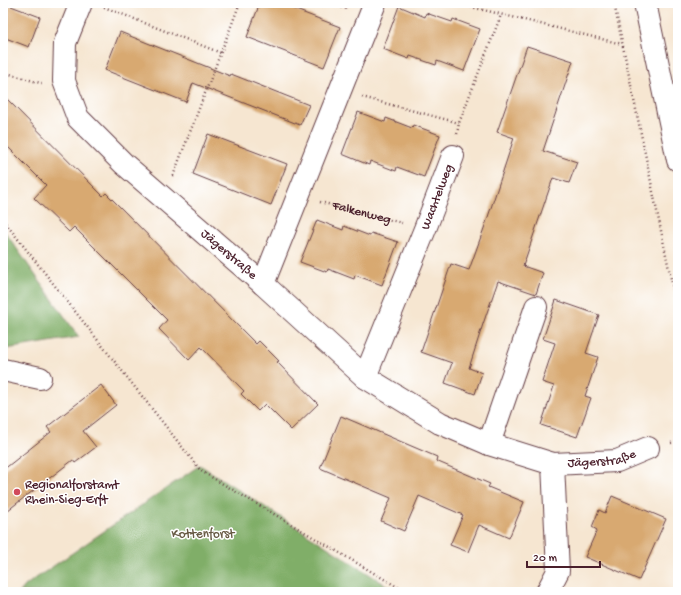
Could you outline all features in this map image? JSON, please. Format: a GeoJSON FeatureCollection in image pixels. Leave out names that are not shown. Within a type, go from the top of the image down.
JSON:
{"type":"FeatureCollection","features":[{"type":"Feature","properties":{"kind":"street"},"geometry":{"type":"LineString","coordinates":[[263,284],[375,3]]}},
{"type":"Feature","properties":{"kind":"street"},"geometry":{"type":"LineString","coordinates":[[645,3],[678,160]]}},
{"type":"Feature","properties":{"kind":"street","name":"Jägerstraße"},"geometry":{"type":"LineString","coordinates":[[91,4],[65,43],[64,81],[78,118],[124,164],[263,284],[365,377],[440,423],[489,444],[553,464],[617,461],[648,448]]}},
{"type":"Feature","properties":{"kind":"street","name":"Wachtelweg"},"geometry":{"type":"LineString","coordinates":[[365,377],[453,156]]}},
{"type":"Feature","properties":{"kind":"street"},"geometry":{"type":"LineString","coordinates":[[489,444],[536,308]]}},
{"type":"Feature","properties":{"kind":"street"},"geometry":{"type":"LineString","coordinates":[[3,370],[40,378]]}},
{"type":"Feature","properties":{"kind":"street","name":"Jägerstraße"},"geometry":{"type":"LineString","coordinates":[[547,592],[558,571],[553,464]]}},
{"type":"Feature","properties":{"kind":"path"},"geometry":{"type":"LineString","coordinates":[[164,199],[240,3]]}},
{"type":"Feature","properties":{"kind":"path"},"geometry":{"type":"LineString","coordinates":[[455,3],[622,44]]}},
{"type":"Feature","properties":{"kind":"path"},"geometry":{"type":"LineString","coordinates":[[614,3],[678,313]]}},
{"type":"Feature","properties":{"kind":"path"},"geometry":{"type":"LineString","coordinates":[[91,4],[221,53]]}},
{"type":"Feature","properties":{"kind":"path","name":"Wachtelweg"},"geometry":{"type":"LineString","coordinates":[[453,156],[459,123],[502,15]]}},
{"type":"Feature","properties":{"kind":"path"},"geometry":{"type":"LineString","coordinates":[[3,72],[40,83],[64,81]]}},
{"type":"Feature","properties":{"kind":"path"},"geometry":{"type":"LineString","coordinates":[[340,91],[459,123]]}},
{"type":"Feature","properties":{"kind":"path","name":"Falkenweg"},"geometry":{"type":"LineString","coordinates":[[298,197],[425,229]]}},
{"type":"Feature","properties":{"kind":"path"},"geometry":{"type":"LineString","coordinates":[[3,220],[201,471],[406,592]]}},
{"type":"Feature","properties":{"kind":"green space"},"geometry":{"type":"Polygon","coordinates":[[[3,229],[79,337],[6,349],[3,348],[3,229]]]}},
{"type":"Feature","properties":{"kind":"green space","name":"Kottenforst"},"geometry":{"type":"Polygon","coordinates":[[[200,465],[397,592],[20,592],[26,585],[200,465]]]}},
{"type":"Feature","properties":{"kind":"building"},"geometry":{"type":"Polygon","coordinates":[[[3,3],[40,17],[29,47],[3,37],[3,3]]]}},
{"type":"Feature","properties":{"kind":"building"},"geometry":{"type":"Polygon","coordinates":[[[260,3],[278,3],[340,27],[324,67],[247,37],[260,3]]]}},
{"type":"Feature","properties":{"kind":"building"},"geometry":{"type":"Polygon","coordinates":[[[399,6],[425,17],[426,13],[452,22],[453,19],[480,29],[464,71],[437,61],[436,65],[410,56],[409,59],[383,49],[399,6]]]}},
{"type":"Feature","properties":{"kind":"building"},"geometry":{"type":"Polygon","coordinates":[[[120,32],[230,76],[231,74],[309,105],[300,125],[193,83],[186,102],[105,70],[120,32]]]}},
{"type":"Feature","properties":{"kind":"building"},"geometry":{"type":"Polygon","coordinates":[[[527,46],[573,61],[543,151],[577,162],[569,183],[553,178],[523,266],[543,273],[536,294],[498,281],[469,368],[482,373],[475,394],[445,383],[452,363],[421,352],[451,264],[469,270],[487,220],[514,138],[497,132],[527,46]]]}},
{"type":"Feature","properties":{"kind":"building"},"geometry":{"type":"Polygon","coordinates":[[[3,95],[103,196],[106,193],[256,344],[259,341],[279,361],[277,362],[318,404],[291,430],[265,404],[258,411],[241,394],[244,391],[201,347],[189,360],[159,329],[167,320],[74,227],[69,232],[34,198],[46,185],[3,142],[3,95]]]}},
{"type":"Feature","properties":{"kind":"building"},"geometry":{"type":"Polygon","coordinates":[[[358,112],[385,122],[386,118],[412,128],[413,125],[440,135],[424,177],[397,167],[396,171],[370,161],[369,165],[342,154],[358,112]]]}},
{"type":"Feature","properties":{"kind":"building"},"geometry":{"type":"Polygon","coordinates":[[[208,134],[287,164],[271,205],[193,174],[208,134]]]}},
{"type":"Feature","properties":{"kind":"building"},"geometry":{"type":"Polygon","coordinates":[[[317,220],[343,230],[344,226],[370,236],[371,233],[398,242],[382,285],[355,275],[354,279],[328,269],[327,272],[300,262],[317,220]]]}},
{"type":"Feature","properties":{"kind":"building"},"geometry":{"type":"Polygon","coordinates":[[[556,300],[599,315],[586,353],[598,357],[585,396],[591,398],[577,437],[541,425],[554,386],[542,382],[555,343],[543,339],[556,300]]]}},
{"type":"Feature","properties":{"kind":"building"},"geometry":{"type":"Polygon","coordinates":[[[101,385],[116,405],[83,431],[96,447],[75,463],[73,460],[3,514],[3,470],[51,432],[47,427],[101,385]]]}},
{"type":"Feature","properties":{"kind":"building"},"geometry":{"type":"Polygon","coordinates":[[[341,416],[437,457],[436,461],[490,484],[488,487],[524,502],[509,538],[479,525],[468,552],[450,545],[463,515],[419,496],[404,531],[381,521],[391,498],[320,468],[341,416]]]}},
{"type":"Feature","properties":{"kind":"building"},"geometry":{"type":"Polygon","coordinates":[[[612,496],[666,519],[639,580],[585,557],[597,530],[592,527],[599,510],[605,513],[612,496]]]}},
{"type":"Feature","properties":{"kind":"place","name":"Regionalforstamt Rhein-Sieg-Erft"},"geometry":{"type":"Point","coordinates":[17,492]}}]}
